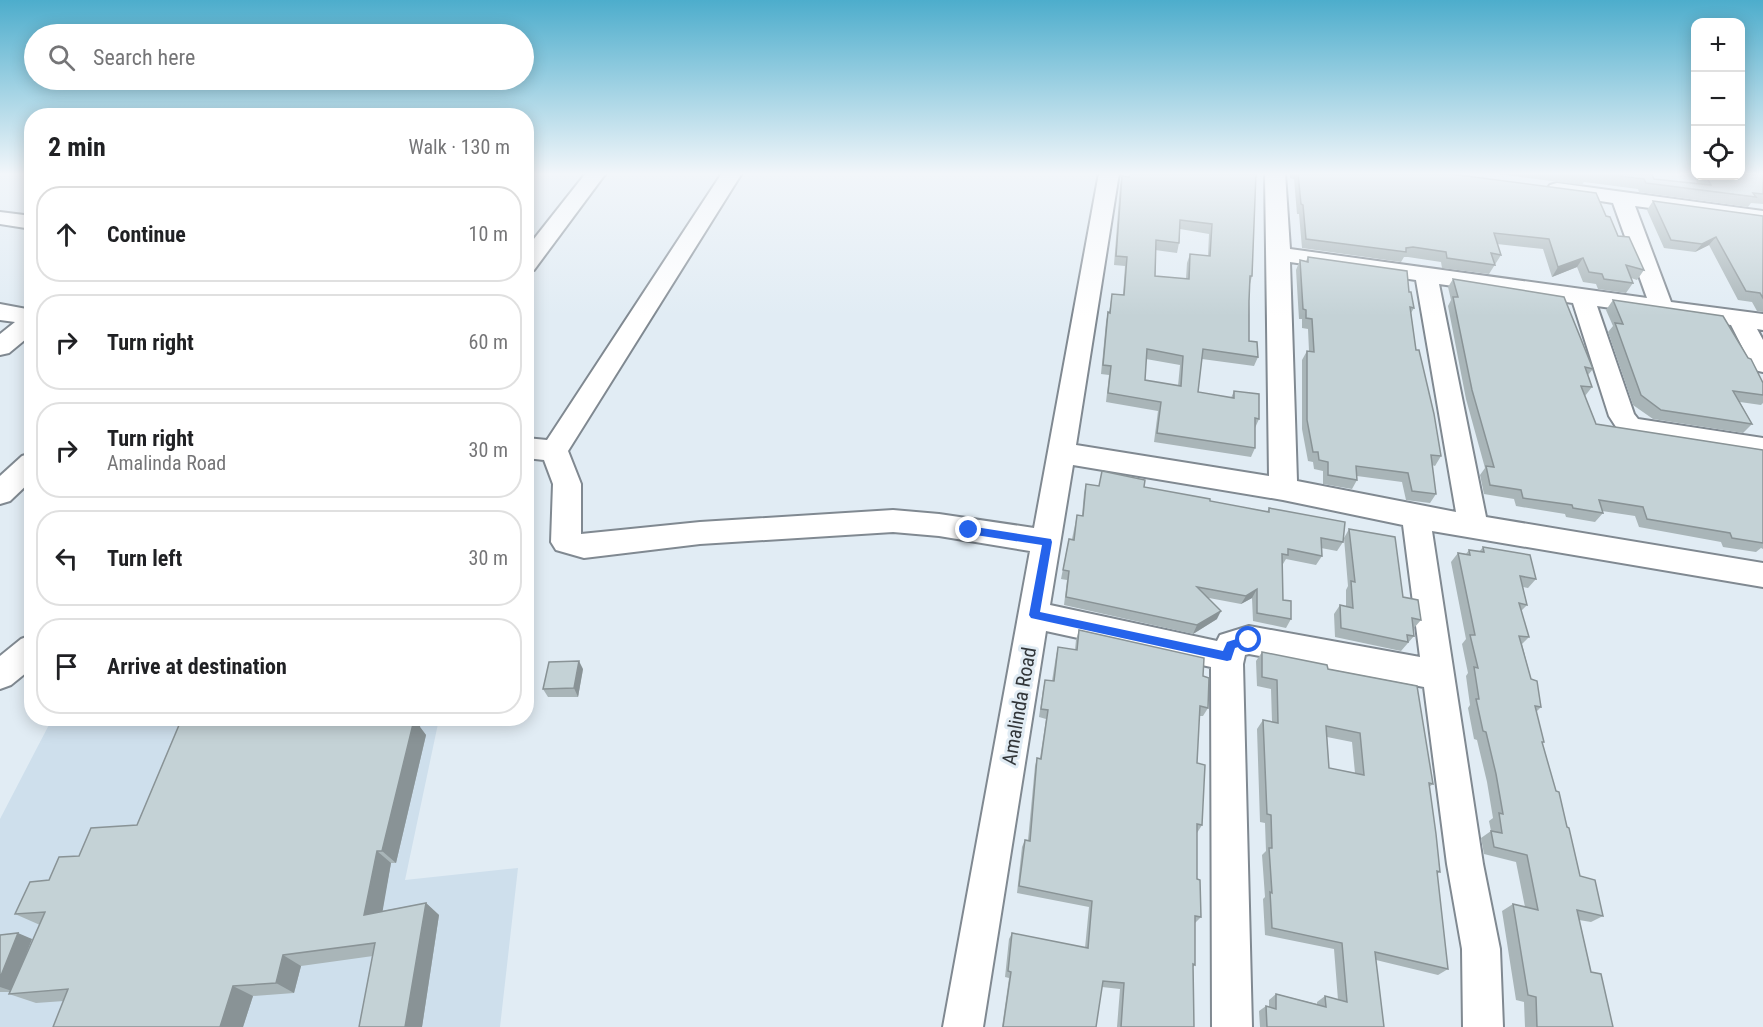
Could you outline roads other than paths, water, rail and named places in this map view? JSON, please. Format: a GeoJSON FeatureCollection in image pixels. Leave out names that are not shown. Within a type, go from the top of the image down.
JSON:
{"type":"FeatureCollection","features":[{"type":"Feature","properties":{"kind":"street"},"geometry":{"type":"LineString","coordinates":[[0,234],[15,221]]}},
{"type":"Feature","properties":{"kind":"street"},"geometry":{"type":"LineString","coordinates":[[534,254],[559,221]]}},
{"type":"Feature","properties":{"kind":"street"},"geometry":{"type":"LineString","coordinates":[[698,221],[540,449],[567,484],[566,542],[584,546],[700,533],[893,521],[939,525],[1047,542]]}},
{"type":"Feature","properties":{"kind":"street","name":"Amalinda Road"},"geometry":{"type":"LineString","coordinates":[[963,1027],[1101,221]]}},
{"type":"Feature","properties":{"kind":"street"},"geometry":{"type":"LineString","coordinates":[[1277,221],[1283,489]]}},
{"type":"Feature","properties":{"kind":"street"},"geometry":{"type":"LineString","coordinates":[[1630,221],[1662,308]]}},
{"type":"Feature","properties":{"kind":"street"},"geometry":{"type":"LineString","coordinates":[[1279,254],[1752,320],[1763,364]]}},
{"type":"Feature","properties":{"kind":"street"},"geometry":{"type":"LineString","coordinates":[[1426,274],[1473,526]]}},
{"type":"Feature","properties":{"kind":"street"},"geometry":{"type":"LineString","coordinates":[[1582,295],[1622,416],[1629,426],[1763,448]]}},
{"type":"Feature","properties":{"kind":"street"},"geometry":{"type":"LineString","coordinates":[[0,312],[24,318]]}},
{"type":"Feature","properties":{"kind":"street"},"geometry":{"type":"LineString","coordinates":[[0,347],[24,327]]}},
{"type":"Feature","properties":{"kind":"street"},"geometry":{"type":"LineString","coordinates":[[1061,453],[1283,489],[1416,517],[1763,574]]}},
{"type":"Feature","properties":{"kind":"street"},"geometry":{"type":"LineString","coordinates":[[2,491],[24,470]]}},
{"type":"Feature","properties":{"kind":"street"},"geometry":{"type":"LineString","coordinates":[[2,491],[24,496]]}},
{"type":"Feature","properties":{"kind":"street"},"geometry":{"type":"LineString","coordinates":[[1416,517],[1465,864],[1481,949],[1483,1027]]}},
{"type":"Feature","properties":{"kind":"street"},"geometry":{"type":"LineString","coordinates":[[1035,615],[1227,657]]}},
{"type":"Feature","properties":{"kind":"street"},"geometry":{"type":"LineString","coordinates":[[1232,1027],[1227,657],[1231,645],[1249,640],[1438,675]]}},
{"type":"Feature","properties":{"kind":"street"},"geometry":{"type":"LineString","coordinates":[[0,675],[24,656]]}}]}
